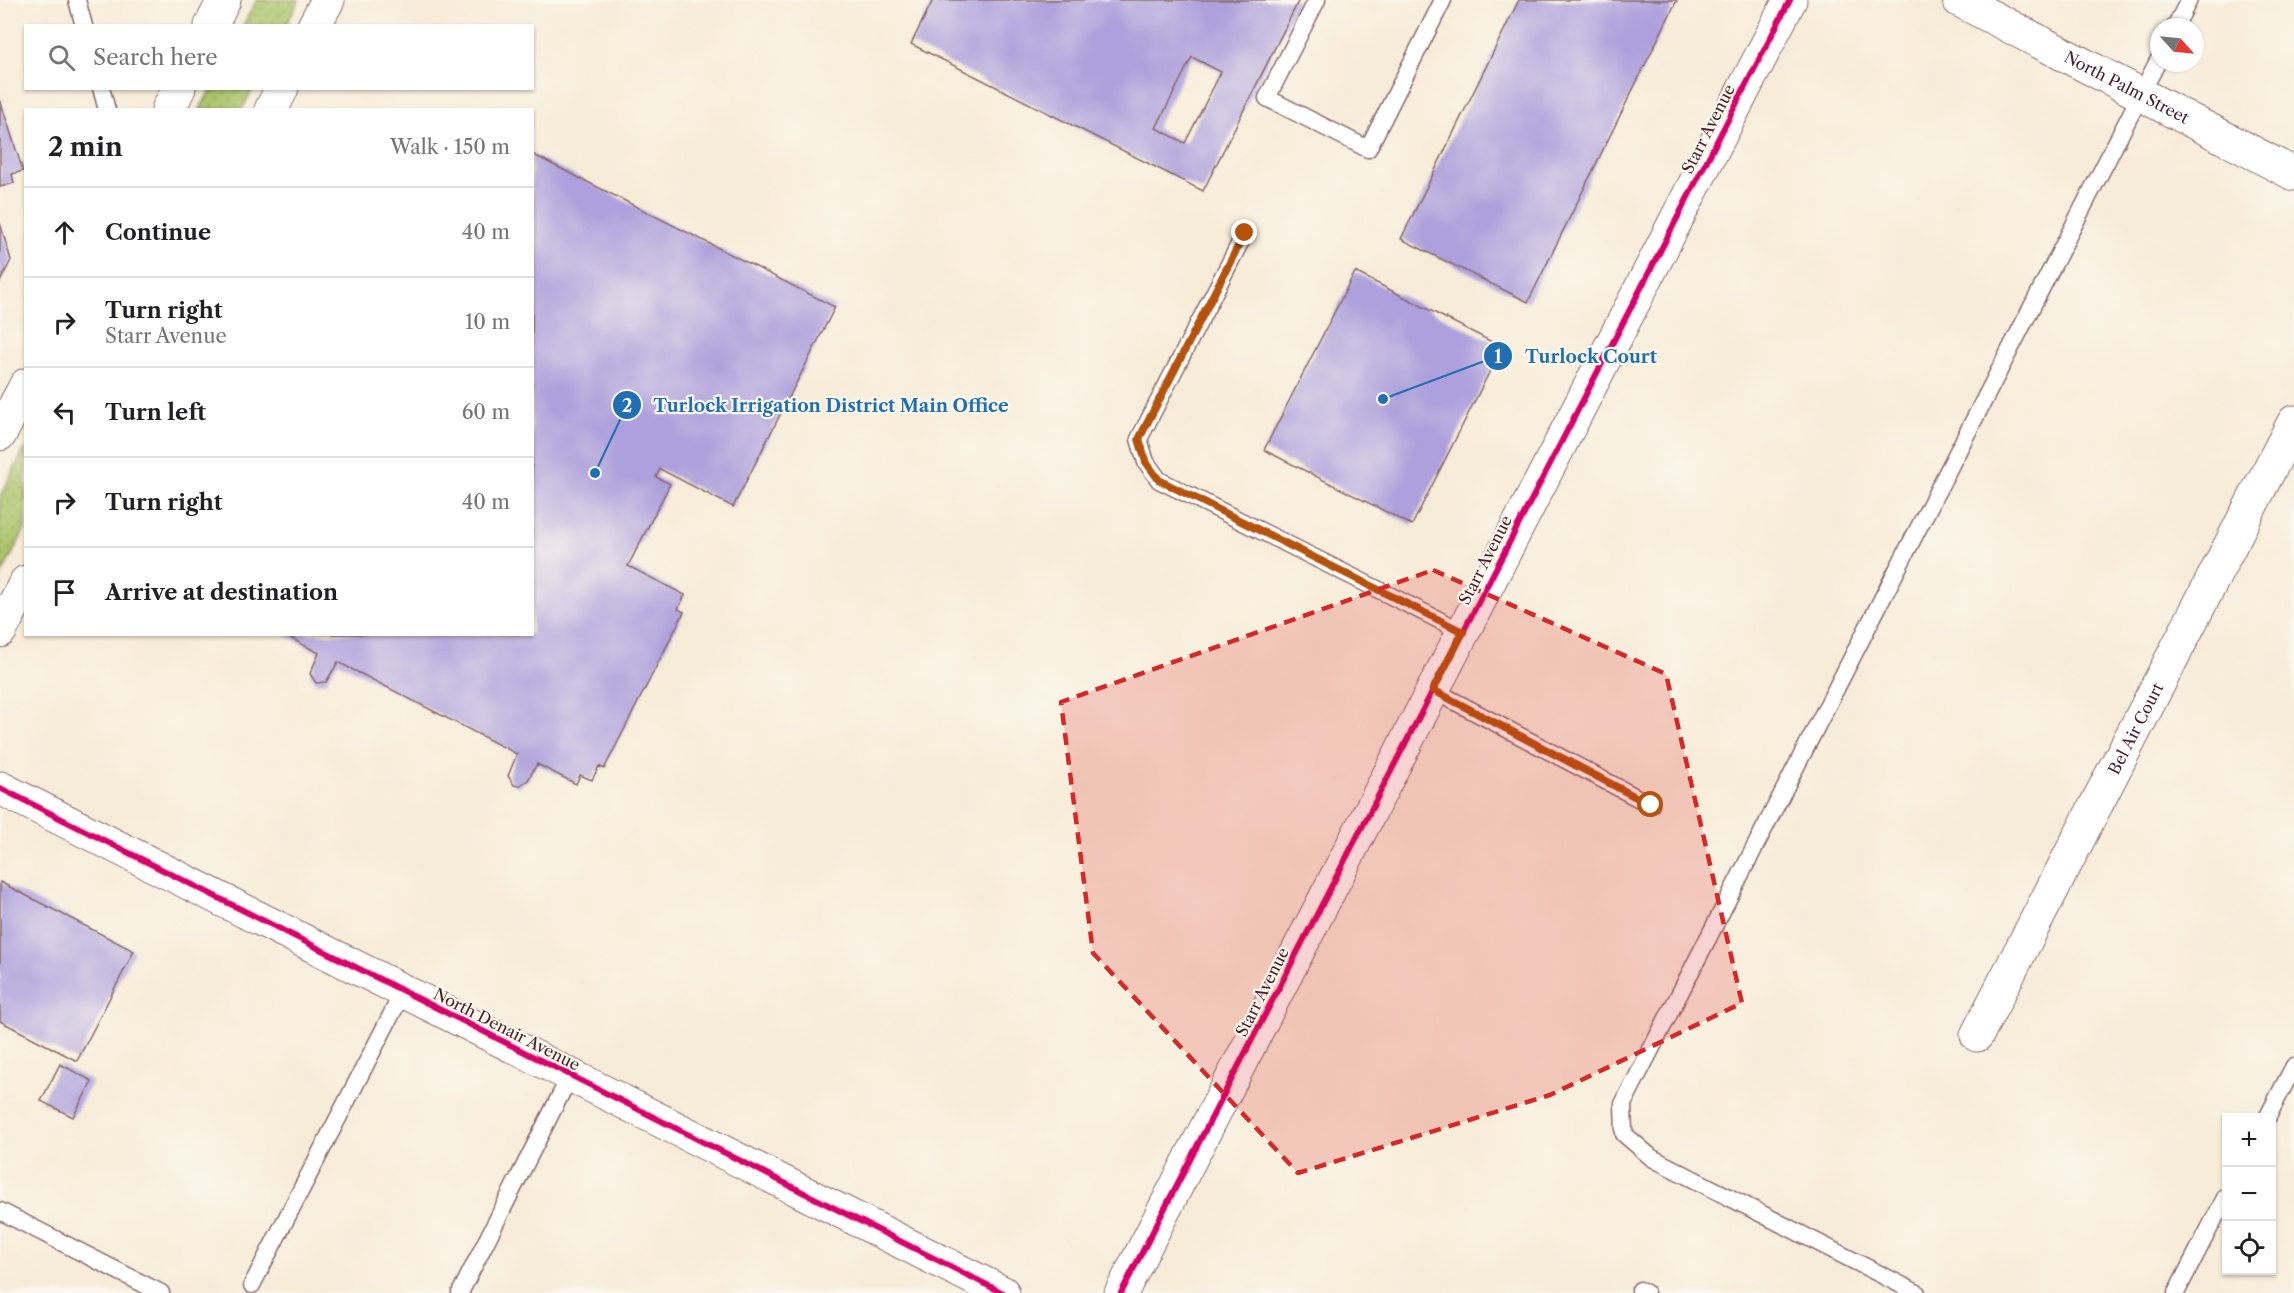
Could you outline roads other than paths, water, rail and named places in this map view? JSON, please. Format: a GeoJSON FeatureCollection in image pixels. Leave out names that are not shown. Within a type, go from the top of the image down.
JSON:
{"type":"FeatureCollection","features":[{"type":"Feature","properties":{"kind":"street"},"geometry":{"type":"LineString","coordinates":[[212,24],[225,0]]}},
{"type":"Feature","properties":{"kind":"street"},"geometry":{"type":"LineString","coordinates":[[315,24],[327,0]]}},
{"type":"Feature","properties":{"kind":"street","name":"Starr Avenue"},"geometry":{"type":"LineString","coordinates":[[1121,1293],[1790,0]]}},
{"type":"Feature","properties":{"kind":"street","name":"North Palm Street"},"geometry":{"type":"LineString","coordinates":[[1959,0],[2294,174]]}},
{"type":"Feature","properties":{"kind":"street"},"geometry":{"type":"LineString","coordinates":[[169,108],[178,90]]}},
{"type":"Feature","properties":{"kind":"street"},"geometry":{"type":"LineString","coordinates":[[272,108],[281,90]]}},
{"type":"Feature","properties":{"kind":"street"},"geometry":{"type":"LineString","coordinates":[[0,434],[24,389]]}},
{"type":"Feature","properties":{"kind":"street","name":"Bel Air Court"},"geometry":{"type":"LineString","coordinates":[[1977,1035],[2294,422]]}},
{"type":"Feature","properties":{"kind":"street"},"geometry":{"type":"LineString","coordinates":[[0,631],[24,586]]}},
{"type":"Feature","properties":{"kind":"street","name":"North Denair Avenue"},"geometry":{"type":"LineString","coordinates":[[0,788],[1003,1293]]}},
{"type":"Feature","properties":{"kind":"lane"},"geometry":{"type":"LineString","coordinates":[[77,0],[83,24]]}},
{"type":"Feature","properties":{"kind":"lane"},"geometry":{"type":"LineString","coordinates":[[1317,0],[1267,98],[1368,149],[1443,0]]}},
{"type":"Feature","properties":{"kind":"lane"},"geometry":{"type":"LineString","coordinates":[[2180,18],[2189,0]]}},
{"type":"Feature","properties":{"kind":"lane"},"geometry":{"type":"LineString","coordinates":[[1917,1293],[1652,1158],[1624,1134],[1623,1104],[2152,72]]}},
{"type":"Feature","properties":{"kind":"lane"},"geometry":{"type":"LineString","coordinates":[[102,90],[106,108]]}},
{"type":"Feature","properties":{"kind":"lane"},"geometry":{"type":"LineString","coordinates":[[1245,233],[1139,439],[1146,462],[1159,480],[1463,632]]}},
{"type":"Feature","properties":{"kind":"lane"},"geometry":{"type":"LineString","coordinates":[[1433,690],[1651,805]]}},
{"type":"Feature","properties":{"kind":"lane"},"geometry":{"type":"LineString","coordinates":[[252,1285],[403,992]]}},
{"type":"Feature","properties":{"kind":"lane"},"geometry":{"type":"LineString","coordinates":[[2270,1113],[2294,1066]]}},
{"type":"Feature","properties":{"kind":"lane"},"geometry":{"type":"LineString","coordinates":[[460,1293],[570,1076]]}},
{"type":"Feature","properties":{"kind":"lane"},"geometry":{"type":"LineString","coordinates":[[2176,1293],[2222,1204]]}},
{"type":"Feature","properties":{"kind":"lane"},"geometry":{"type":"LineString","coordinates":[[0,1211],[161,1293]]}},
{"type":"Feature","properties":{"kind":"place","name":"Turlock Court"},"geometry":{"type":"Point","coordinates":[1383,399]}},
{"type":"Feature","properties":{"kind":"place","name":"Turlock Irrigation District Main Office"},"geometry":{"type":"Point","coordinates":[595,473]}}]}
